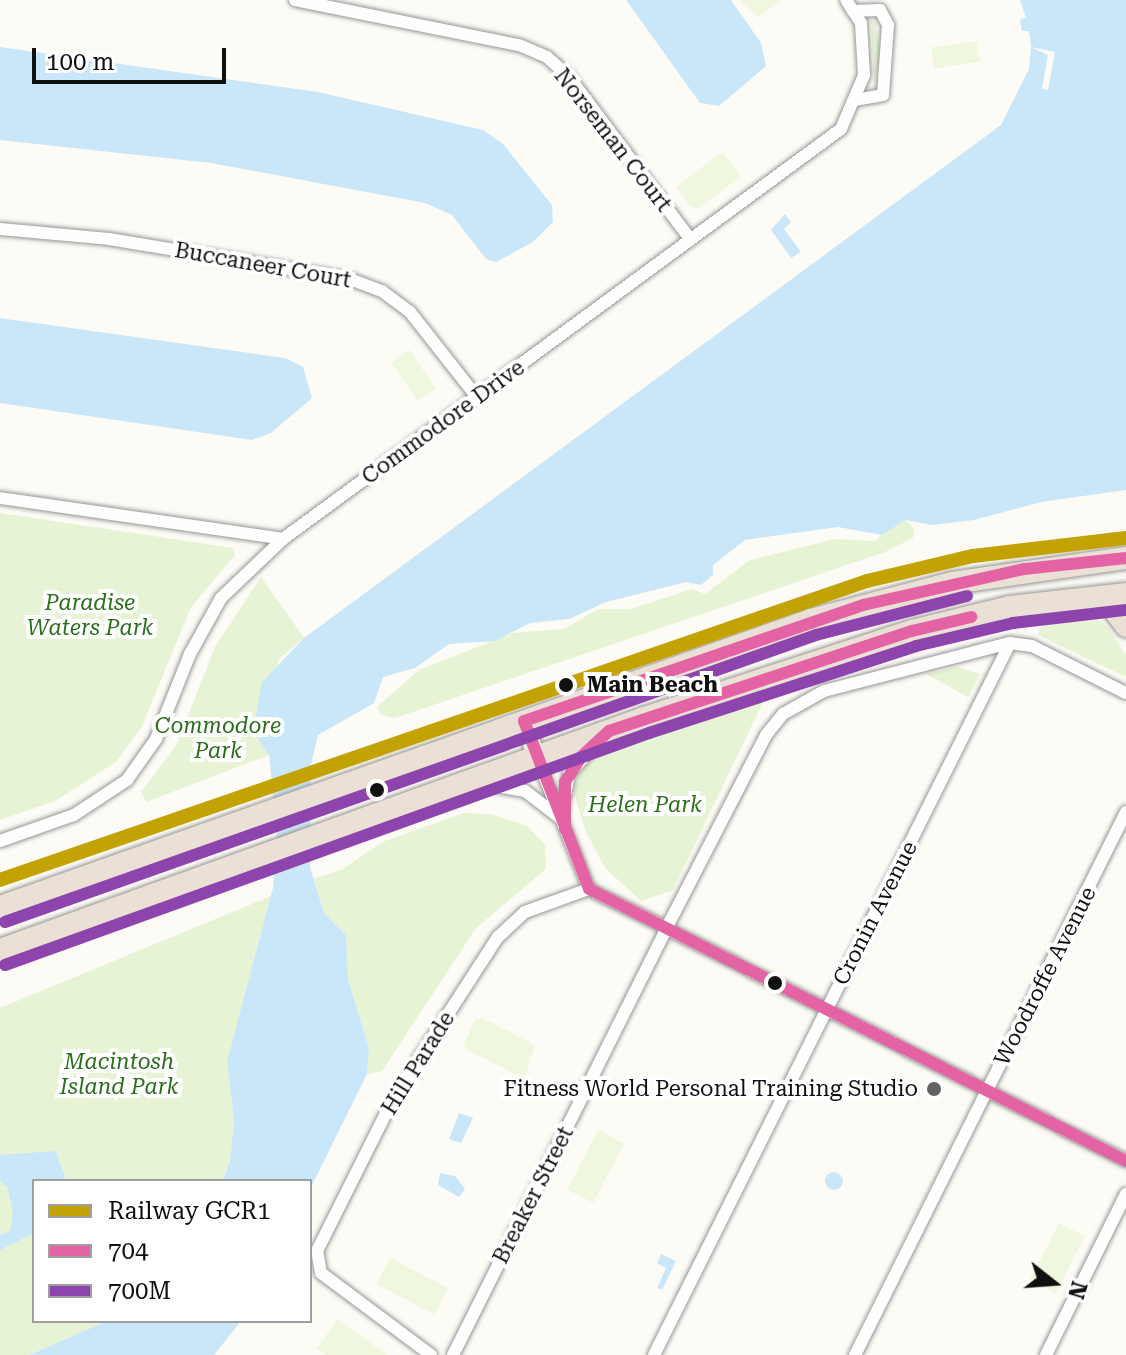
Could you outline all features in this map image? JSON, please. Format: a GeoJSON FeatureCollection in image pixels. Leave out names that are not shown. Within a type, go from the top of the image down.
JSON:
{"type":"FeatureCollection","features":[{"type":"Feature","properties":{"kind":"highway"},"geometry":{"type":"LineString","coordinates":[[0,907],[524,721],[863,605],[1024,569],[1126,558]]}},
{"type":"Feature","properties":{"kind":"highway"},"geometry":{"type":"LineString","coordinates":[[0,950],[609,731],[912,631],[1010,607],[1116,596],[1126,626]]}},
{"type":"Feature","properties":{"kind":"main road"},"geometry":{"type":"LineString","coordinates":[[524,721],[537,758]]}},
{"type":"Feature","properties":{"kind":"street","name":"Norseman Court"},"geometry":{"type":"LineString","coordinates":[[295,0],[519,45],[547,57],[569,77],[690,239]]}},
{"type":"Feature","properties":{"kind":"street","name":"Commodore Drive"},"geometry":{"type":"LineString","coordinates":[[0,841],[74,815],[127,780],[156,739],[190,654],[221,598],[283,539],[841,129],[864,75],[861,23],[850,5]]}},
{"type":"Feature","properties":{"kind":"street"},"geometry":{"type":"LineString","coordinates":[[850,5],[880,10],[888,25],[883,95],[854,100]]}},
{"type":"Feature","properties":{"kind":"street","name":"Buccaneer Court"},"geometry":{"type":"LineString","coordinates":[[0,229],[109,239],[350,279],[382,291],[410,312],[477,397]]}},
{"type":"Feature","properties":{"kind":"street"},"geometry":{"type":"LineString","coordinates":[[0,498],[283,539]]}},
{"type":"Feature","properties":{"kind":"street"},"geometry":{"type":"LineString","coordinates":[[1010,643],[1032,646],[1126,693]]}},
{"type":"Feature","properties":{"kind":"street","name":"Breaker Street"},"geometry":{"type":"LineString","coordinates":[[453,1355],[766,735],[783,714],[824,691],[1010,643]]}},
{"type":"Feature","properties":{"kind":"street","name":"Cronin Avenue"},"geometry":{"type":"LineString","coordinates":[[654,1355],[1010,643]]}},
{"type":"Feature","properties":{"kind":"street"},"geometry":{"type":"LineString","coordinates":[[561,819],[569,774],[609,731]]}},
{"type":"Feature","properties":{"kind":"street"},"geometry":{"type":"LineString","coordinates":[[537,758],[589,889],[1126,1161]]}},
{"type":"Feature","properties":{"kind":"street"},"geometry":{"type":"LineString","coordinates":[[468,783],[525,791],[561,819]]}},
{"type":"Feature","properties":{"kind":"street","name":"Woodroffe Avenue"},"geometry":{"type":"LineString","coordinates":[[855,1355],[1126,812]]}},
{"type":"Feature","properties":{"kind":"street","name":"Hill Parade"},"geometry":{"type":"LineString","coordinates":[[431,1355],[334,1284],[315,1263],[317,1251],[396,1094],[512,923],[542,904],[589,889]]}},
{"type":"Feature","properties":{"kind":"street"},"geometry":{"type":"LineString","coordinates":[[1046,1355],[1126,1194]]}},
{"type":"Feature","properties":{"kind":"green space"},"geometry":{"type":"Polygon","coordinates":[[[740,0],[781,0],[758,17],[740,0]]]}},
{"type":"Feature","properties":{"kind":"green space"},"geometry":{"type":"Polygon","coordinates":[[[871,21],[876,22],[880,53],[874,87],[871,21]]]}},
{"type":"Feature","properties":{"kind":"green space"},"geometry":{"type":"Polygon","coordinates":[[[977,41],[980,62],[934,68],[931,47],[977,41]]]}},
{"type":"Feature","properties":{"kind":"green space"},"geometry":{"type":"Polygon","coordinates":[[[722,152],[741,176],[698,209],[690,206],[676,187],[722,152]]]}},
{"type":"Feature","properties":{"kind":"green space"},"geometry":{"type":"Polygon","coordinates":[[[409,350],[436,389],[418,401],[391,363],[409,350]]]}},
{"type":"Feature","properties":{"kind":"green space","name":"Paradise Waters Park"},"geometry":{"type":"Polygon","coordinates":[[[0,513],[233,548],[235,555],[191,607],[142,726],[116,762],[55,801],[0,820],[0,513]]]}},
{"type":"Feature","properties":{"kind":"green space"},"geometry":{"type":"Polygon","coordinates":[[[905,520],[914,528],[913,538],[885,552],[395,718],[381,715],[377,707],[419,670],[513,633],[564,629],[598,609],[631,609],[692,589],[705,594],[750,560],[835,539],[875,541],[894,522],[905,520]]]}},
{"type":"Feature","properties":{"kind":"green space","name":"Commodore Park"},"geometry":{"type":"Polygon","coordinates":[[[261,577],[304,638],[278,660],[269,755],[146,802],[141,792],[176,746],[215,647],[261,577]]]}},
{"type":"Feature","properties":{"kind":"green space"},"geometry":{"type":"Polygon","coordinates":[[[1079,618],[1098,619],[1108,628],[1126,655],[1126,677],[1038,635],[1040,627],[1079,618]]]}},
{"type":"Feature","properties":{"kind":"green space"},"geometry":{"type":"Polygon","coordinates":[[[957,667],[980,674],[968,697],[926,674],[957,667]]]}},
{"type":"Feature","properties":{"kind":"green space","name":"Helen Park"},"geometry":{"type":"Polygon","coordinates":[[[764,700],[673,890],[641,901],[605,868],[586,832],[573,790],[580,768],[599,754],[686,720],[764,700]]]}},
{"type":"Feature","properties":{"kind":"green space"},"geometry":{"type":"Polygon","coordinates":[[[464,813],[491,814],[527,826],[545,845],[546,869],[476,928],[382,1071],[367,1074],[369,1048],[348,979],[346,935],[324,913],[314,879],[343,869],[382,842],[464,813]]]}},
{"type":"Feature","properties":{"kind":"green space","name":"Macintosh Island Park"},"geometry":{"type":"Polygon","coordinates":[[[271,896],[227,1061],[234,1121],[230,1161],[222,1179],[32,1179],[32,1323],[102,1323],[29,1355],[0,1355],[0,1008],[271,896]]]}},
{"type":"Feature","properties":{"kind":"green space"},"geometry":{"type":"Polygon","coordinates":[[[482,1018],[535,1045],[526,1074],[519,1076],[467,1050],[464,1043],[475,1020],[482,1018]]]}},
{"type":"Feature","properties":{"kind":"green space"},"geometry":{"type":"Polygon","coordinates":[[[598,1130],[624,1143],[593,1203],[568,1190],[598,1130]]]}},
{"type":"Feature","properties":{"kind":"green space"},"geometry":{"type":"Polygon","coordinates":[[[1059,1223],[1085,1236],[1056,1293],[1030,1280],[1059,1223]]]}},
{"type":"Feature","properties":{"kind":"green space"},"geometry":{"type":"Polygon","coordinates":[[[390,1258],[448,1288],[434,1314],[376,1285],[390,1258]]]}},
{"type":"Feature","properties":{"kind":"green space"},"geometry":{"type":"Polygon","coordinates":[[[337,1319],[388,1355],[326,1355],[317,1349],[337,1319]]]}},
{"type":"Feature","properties":{"kind":"water"},"geometry":{"type":"Polygon","coordinates":[[[626,0],[731,0],[761,43],[766,66],[719,106],[700,103],[626,0]]]}},
{"type":"Feature","properties":{"kind":"water"},"geometry":{"type":"Polygon","coordinates":[[[1020,0],[1126,0],[1126,490],[1041,502],[974,520],[932,525],[905,520],[882,535],[838,527],[745,540],[713,565],[713,575],[701,585],[686,582],[606,602],[569,619],[530,623],[495,641],[449,644],[415,668],[383,677],[374,703],[318,735],[311,764],[310,867],[324,913],[346,935],[348,979],[369,1048],[367,1074],[312,1185],[312,1179],[223,1179],[230,1161],[234,1121],[227,1061],[273,888],[277,831],[269,755],[253,731],[262,682],[304,638],[1001,125],[1029,69],[1029,31],[1022,31],[1020,19],[1026,18],[1020,0]]]}},
{"type":"Feature","properties":{"kind":"water"},"geometry":{"type":"Polygon","coordinates":[[[0,47],[318,92],[483,130],[503,144],[552,205],[553,222],[533,242],[496,262],[486,259],[452,215],[425,203],[211,163],[0,140],[0,47]]]}},
{"type":"Feature","properties":{"kind":"water"},"geometry":{"type":"Polygon","coordinates":[[[785,214],[791,222],[784,229],[801,252],[791,258],[771,230],[785,214]]]}},
{"type":"Feature","properties":{"kind":"water"},"geometry":{"type":"Polygon","coordinates":[[[0,318],[285,358],[303,367],[312,398],[271,433],[252,440],[0,403],[0,318]]]}},
{"type":"Feature","properties":{"kind":"water"},"geometry":{"type":"Polygon","coordinates":[[[459,1113],[473,1118],[461,1143],[449,1139],[459,1113]]]}},
{"type":"Feature","properties":{"kind":"water"},"geometry":{"type":"Polygon","coordinates":[[[56,1151],[65,1179],[32,1179],[32,1234],[0,1250],[0,1235],[10,1231],[13,1212],[8,1188],[0,1181],[0,1155],[56,1151]]]}},
{"type":"Feature","properties":{"kind":"water"},"geometry":{"type":"Polygon","coordinates":[[[834,1172],[843,1181],[834,1190],[825,1181],[834,1172]]]}},
{"type":"Feature","properties":{"kind":"water"},"geometry":{"type":"Polygon","coordinates":[[[440,1173],[455,1176],[465,1189],[459,1197],[438,1185],[440,1173]]]}},
{"type":"Feature","properties":{"kind":"water"},"geometry":{"type":"Polygon","coordinates":[[[661,1254],[676,1261],[662,1290],[657,1288],[666,1268],[657,1263],[661,1254]]]}},
{"type":"Feature","properties":{"kind":"water"},"geometry":{"type":"Polygon","coordinates":[[[102,1323],[239,1323],[214,1355],[29,1355],[102,1323]]]}},
{"type":"Feature","properties":{"kind":"pier"},"geometry":{"type":"Polygon","coordinates":[[[1031,47],[1055,52],[1048,90],[1042,89],[1048,55],[1031,47]]]}},
{"type":"Feature","properties":{"kind":"rail line","name":"GCR1"},"geometry":{"type":"LineString","coordinates":[[0,880],[867,581],[973,556],[1126,538]]}},
{"type":"Feature","properties":{"kind":"transit line","name":"704"},"geometry":{"type":"LineString","coordinates":[[1126,558],[1024,569],[863,605],[524,721],[589,889],[1126,1161]]}},
{"type":"Feature","properties":{"kind":"transit line","name":"700M"},"geometry":{"type":"LineString","coordinates":[[5,922],[816,635],[967,596]]}},
{"type":"Feature","properties":{"kind":"transit line","name":"700M"},"geometry":{"type":"LineString","coordinates":[[5,965],[649,733],[916,646],[1013,623],[1126,610]]}},
{"type":"Feature","properties":{"kind":"transit line","name":"704"},"geometry":{"type":"LineString","coordinates":[[565,829],[565,782],[581,757],[609,731],[912,631],[971,617]]}},
{"type":"Feature","properties":{"kind":"place","name":"Main Beach"},"geometry":{"type":"Point","coordinates":[566,685]}},
{"type":"Feature","properties":{"kind":"place","name":"Fitness World Personal Training Studio"},"geometry":{"type":"Point","coordinates":[934,1089]}}]}
